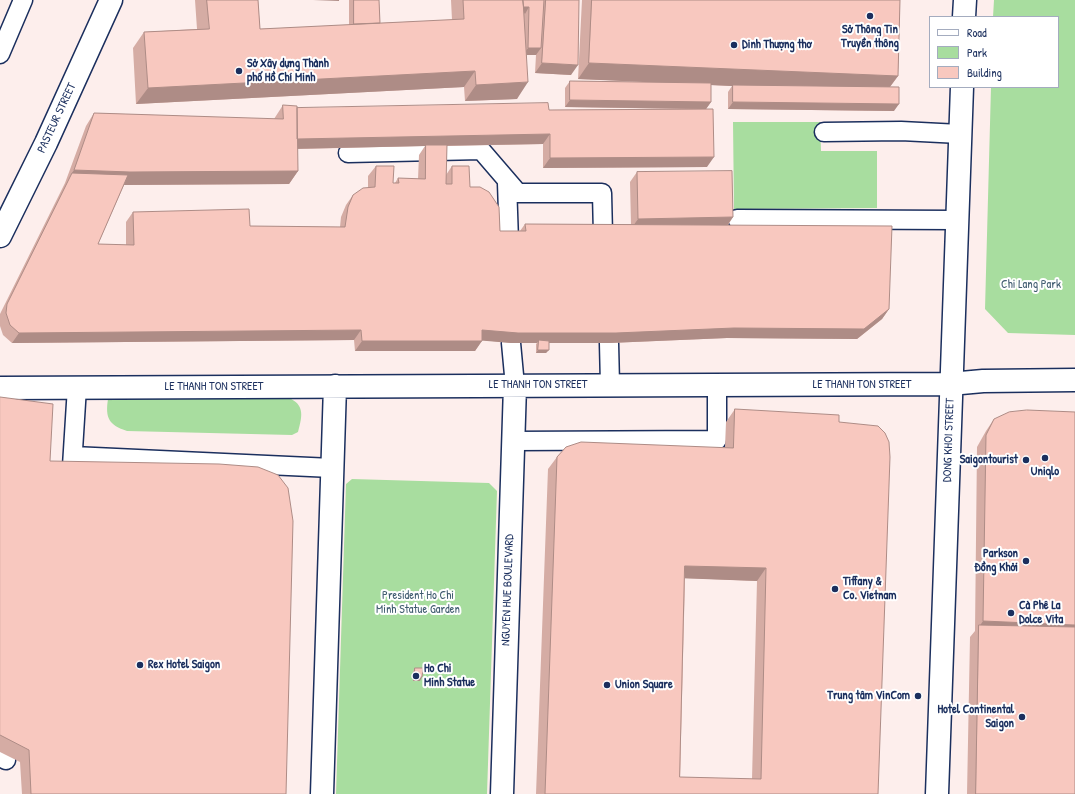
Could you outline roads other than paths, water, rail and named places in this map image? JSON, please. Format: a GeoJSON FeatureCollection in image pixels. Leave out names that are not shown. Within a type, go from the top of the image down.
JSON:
{"type":"FeatureCollection","features":[{"type":"Feature","properties":{"kind":"street","name":"PASTEUR STREET"},"geometry":{"type":"LineString","coordinates":[[0,236],[46,143],[111,0]]}},
{"type":"Feature","properties":{"kind":"street"},"geometry":{"type":"LineString","coordinates":[[964,16],[965,0]]}},
{"type":"Feature","properties":{"kind":"street","name":"DONG KHOI STREET"},"geometry":{"type":"LineString","coordinates":[[937,794],[950,384],[962,88]]}},
{"type":"Feature","properties":{"kind":"street","name":"LE THANH TON STREET"},"geometry":{"type":"LineString","coordinates":[[0,388],[610,385],[717,386],[950,384],[983,381],[1075,380]]}},
{"type":"Feature","properties":{"kind":"street"},"geometry":{"type":"LineString","coordinates":[[322,794],[335,386]]}},
{"type":"Feature","properties":{"kind":"street","name":"NGUYEN HUE BOULEVARD"},"geometry":{"type":"LineString","coordinates":[[502,794],[515,386]]}},
{"type":"Feature","properties":{"kind":"lane"},"geometry":{"type":"LineString","coordinates":[[0,54],[23,0]]}},
{"type":"Feature","properties":{"kind":"lane"},"geometry":{"type":"LineString","coordinates":[[824,132],[901,131],[960,134]]}},
{"type":"Feature","properties":{"kind":"lane"},"geometry":{"type":"LineString","coordinates":[[348,153],[481,150],[507,183],[518,193],[602,193],[603,235]]}},
{"type":"Feature","properties":{"kind":"lane"},"geometry":{"type":"LineString","coordinates":[[507,183],[510,241]]}},
{"type":"Feature","properties":{"kind":"lane"},"geometry":{"type":"LineString","coordinates":[[737,219],[956,220]]}},
{"type":"Feature","properties":{"kind":"lane"},"geometry":{"type":"LineString","coordinates":[[511,343],[515,386]]}},
{"type":"Feature","properties":{"kind":"lane"},"geometry":{"type":"LineString","coordinates":[[609,343],[610,385]]}},
{"type":"Feature","properties":{"kind":"lane"},"geometry":{"type":"LineString","coordinates":[[513,441],[718,440],[717,386]]}},
{"type":"Feature","properties":{"kind":"lane"},"geometry":{"type":"LineString","coordinates":[[71,475],[77,387]]}},
{"type":"Feature","properties":{"kind":"lane"},"geometry":{"type":"LineString","coordinates":[[72,456],[332,468]]}},
{"type":"Feature","properties":{"kind":"place","name":"Sở Thông Tin Truyền thông"},"geometry":{"type":"Point","coordinates":[870,16]}},
{"type":"Feature","properties":{"kind":"place","name":"Dinh Thượng thơ"},"geometry":{"type":"Point","coordinates":[734,45]}},
{"type":"Feature","properties":{"kind":"place","name":"Sở Xây dựng Thành phố Hồ Chí Minh"},"geometry":{"type":"Point","coordinates":[239,71]}},
{"type":"Feature","properties":{"kind":"place","name":"Uniqlo"},"geometry":{"type":"Point","coordinates":[1045,458]}},
{"type":"Feature","properties":{"kind":"place","name":"Saigontourist"},"geometry":{"type":"Point","coordinates":[1026,460]}},
{"type":"Feature","properties":{"kind":"place","name":"Parkson Đồng Khởi"},"geometry":{"type":"Point","coordinates":[1026,561]}},
{"type":"Feature","properties":{"kind":"place","name":"Tiffany & Co. Vietnam"},"geometry":{"type":"Point","coordinates":[835,589]}},
{"type":"Feature","properties":{"kind":"place","name":"Cà Phê La Dolce Vita"},"geometry":{"type":"Point","coordinates":[1011,613]}},
{"type":"Feature","properties":{"kind":"place","name":"Rex Hotel Saigon"},"geometry":{"type":"Point","coordinates":[140,665]}},
{"type":"Feature","properties":{"kind":"place","name":"Ho Chi Minh Statue"},"geometry":{"type":"Point","coordinates":[416,676]}},
{"type":"Feature","properties":{"kind":"place","name":"Union Square"},"geometry":{"type":"Point","coordinates":[607,685]}},
{"type":"Feature","properties":{"kind":"place","name":"Trung tâm VinCom"},"geometry":{"type":"Point","coordinates":[918,696]}},
{"type":"Feature","properties":{"kind":"place","name":"Hotel Continental Saigon"},"geometry":{"type":"Point","coordinates":[1022,717]}},
{"type":"Feature","properties":{"kind":"park label","name":"Chi Lang Park"},"geometry":{"type":"Point","coordinates":[1031,285]}},
{"type":"Feature","properties":{"kind":"park label","name":"President Ho Chi Minh Statue Garden"},"geometry":{"type":"Point","coordinates":[418,603]}}]}
